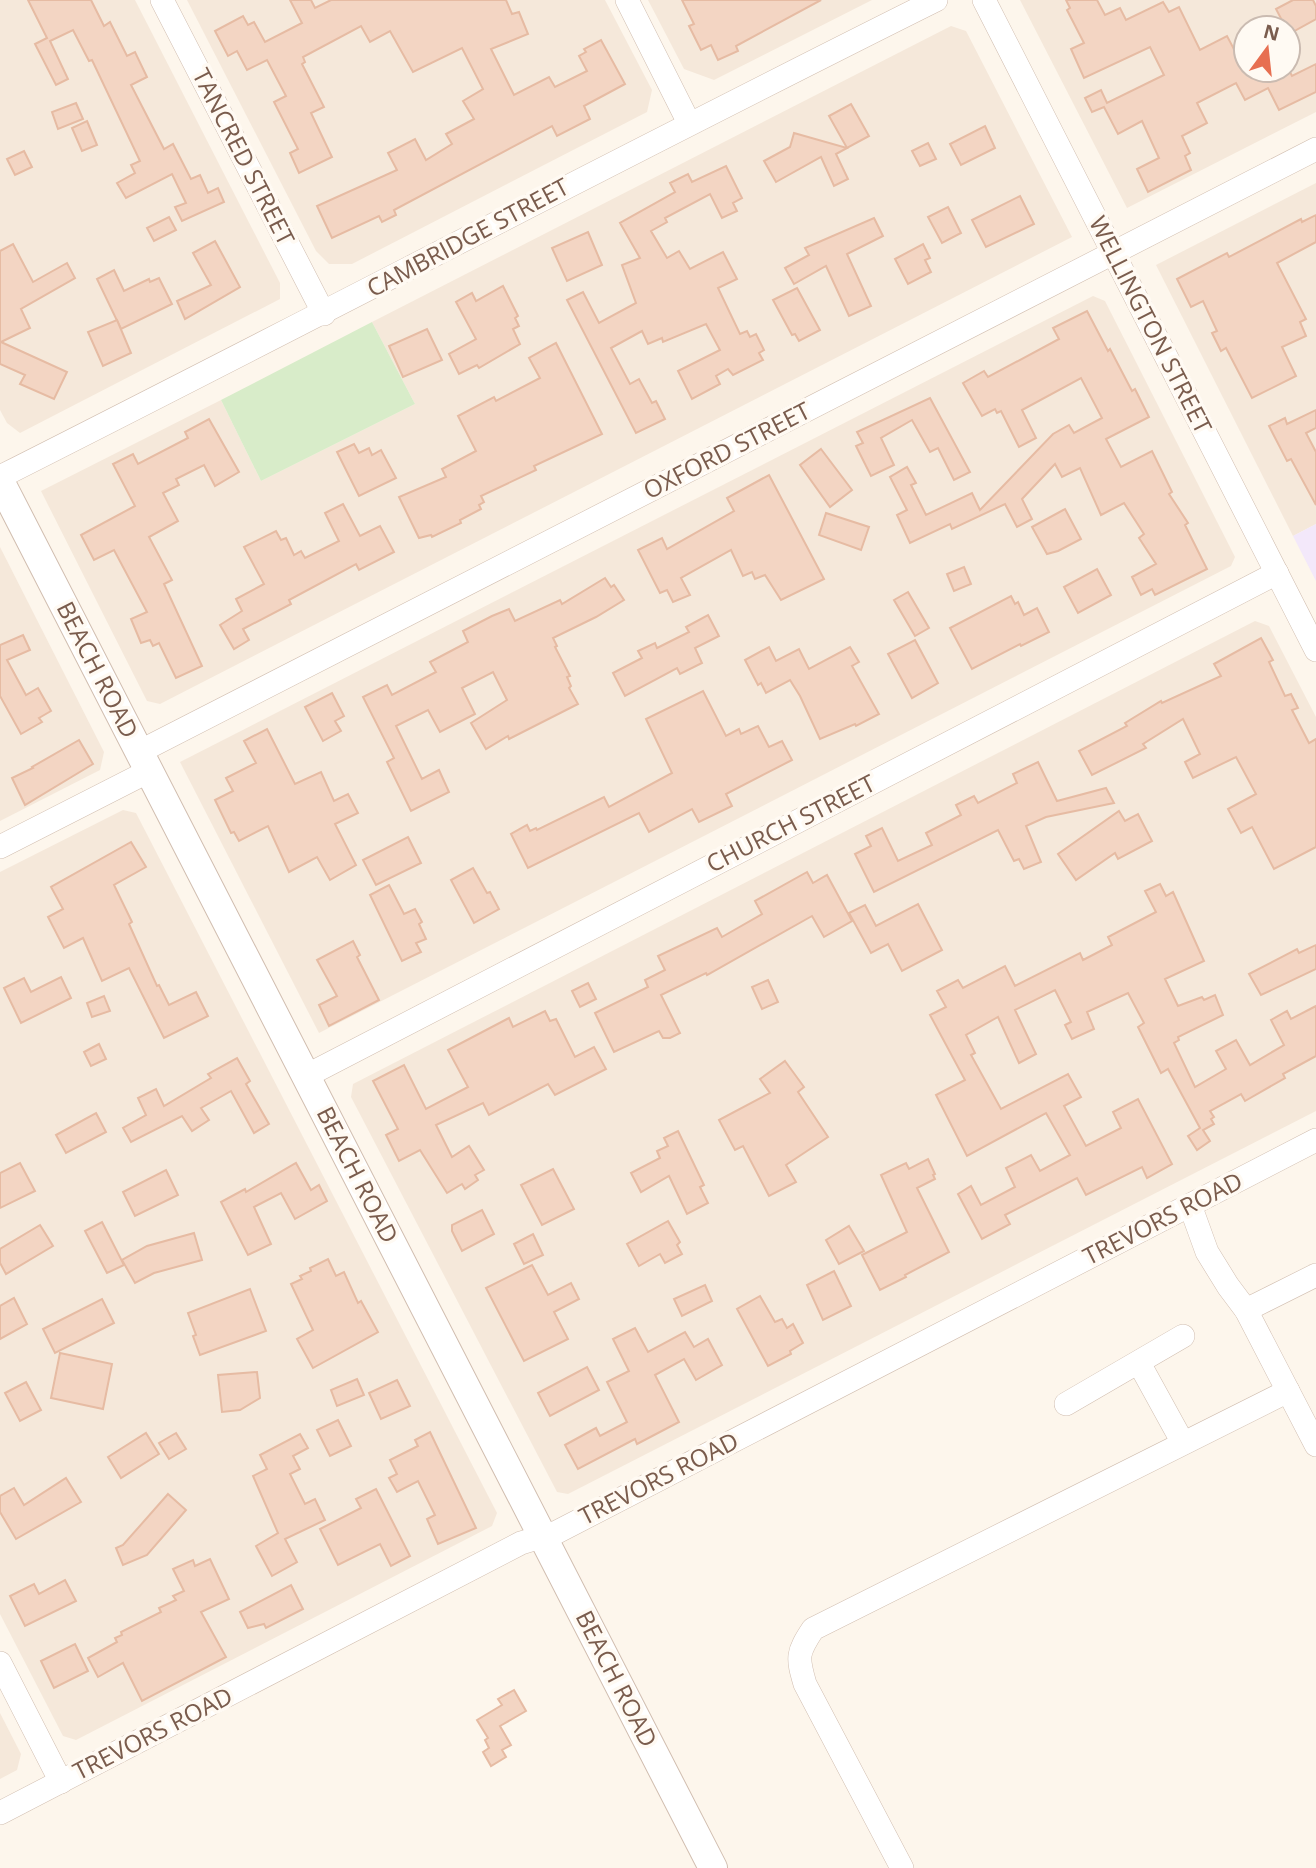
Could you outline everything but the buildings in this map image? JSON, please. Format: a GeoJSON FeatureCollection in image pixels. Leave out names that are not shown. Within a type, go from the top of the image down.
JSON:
{"type":"FeatureCollection","features":[{"type":"Feature","properties":{"kind":"street","name":"TANCRED STREET"},"geometry":{"type":"LineString","coordinates":[[162,0],[324,314]]}},
{"type":"Feature","properties":{"kind":"street"},"geometry":{"type":"LineString","coordinates":[[627,0],[689,123]]}},
{"type":"Feature","properties":{"kind":"street","name":"CAMBRIDGE STREET"},"geometry":{"type":"LineString","coordinates":[[0,479],[324,314],[689,123],[936,0]]}},
{"type":"Feature","properties":{"kind":"street","name":"WELLINGTON STREET"},"geometry":{"type":"LineString","coordinates":[[984,0],[1316,650]]}},
{"type":"Feature","properties":{"kind":"street","name":"OXFORD STREET"},"geometry":{"type":"LineString","coordinates":[[0,847],[144,762],[1316,149]]}},
{"type":"Feature","properties":{"kind":"street","name":"BEACH ROAD"},"geometry":{"type":"LineString","coordinates":[[0,479],[713,1868]]}},
{"type":"Feature","properties":{"kind":"street","name":"CHURCH STREET"},"geometry":{"type":"LineString","coordinates":[[306,1076],[1277,573]]}},
{"type":"Feature","properties":{"kind":"street","name":"TREVORS ROAD"},"geometry":{"type":"LineString","coordinates":[[0,1813],[520,1543],[557,1532],[1316,1140]]}},
{"type":"Feature","properties":{"kind":"street"},"geometry":{"type":"LineString","coordinates":[[1190,1205],[1231,1265],[1247,1310],[1316,1444]]}},
{"type":"Feature","properties":{"kind":"street"},"geometry":{"type":"LineString","coordinates":[[1247,1310],[1316,1275]]}},
{"type":"Feature","properties":{"kind":"street"},"geometry":{"type":"LineString","coordinates":[[1066,1404],[1182,1336]]}},
{"type":"Feature","properties":{"kind":"street"},"geometry":{"type":"LineString","coordinates":[[1139,1363],[1183,1443]]}},
{"type":"Feature","properties":{"kind":"street"},"geometry":{"type":"LineString","coordinates":[[902,1868],[805,1684],[798,1661],[803,1644],[813,1629],[1288,1391]]}},
{"type":"Feature","properties":{"kind":"street"},"geometry":{"type":"LineString","coordinates":[[0,1663],[61,1782]]}},
{"type":"Feature","properties":{"kind":"shaded area"},"geometry":{"type":"Polygon","coordinates":[[[0,0],[135,0],[280,283],[280,299],[20,433],[7,423],[0,410],[0,0]]]}},
{"type":"Feature","properties":{"kind":"shaded area"},"geometry":{"type":"Polygon","coordinates":[[[187,0],[605,0],[652,90],[647,112],[352,264],[329,264],[316,251],[187,0]]]}},
{"type":"Feature","properties":{"kind":"shaded area"},"geometry":{"type":"Polygon","coordinates":[[[648,0],[872,0],[714,80],[684,69],[648,0]]]}},
{"type":"Feature","properties":{"kind":"shaded area"},"geometry":{"type":"Polygon","coordinates":[[[1020,0],[1316,0],[1316,112],[1127,208],[1020,0]]]}},
{"type":"Feature","properties":{"kind":"shaded area"},"geometry":{"type":"Polygon","coordinates":[[[951,26],[966,31],[1072,237],[160,704],[147,701],[41,491],[221,400],[261,481],[415,404],[372,322],[951,26]]]}},
{"type":"Feature","properties":{"kind":"shaded area"},"geometry":{"type":"Polygon","coordinates":[[[1316,183],[1316,524],[1293,536],[1156,265],[1316,183]]]}},
{"type":"Feature","properties":{"kind":"shaded area"},"geometry":{"type":"Polygon","coordinates":[[[1093,296],[1105,301],[1235,557],[1231,566],[319,1033],[180,762],[1093,296]]]}},
{"type":"Feature","properties":{"kind":"shaded area"},"geometry":{"type":"Polygon","coordinates":[[[1316,524],[1316,581],[1293,536],[1316,524]]]}},
{"type":"Feature","properties":{"kind":"shaded area"},"geometry":{"type":"Polygon","coordinates":[[[0,547],[104,752],[100,770],[0,821],[0,547]]]}},
{"type":"Feature","properties":{"kind":"shaded area"},"geometry":{"type":"Polygon","coordinates":[[[1255,621],[1269,626],[1316,717],[1316,1111],[568,1494],[557,1492],[351,1097],[353,1084],[1255,621]]]}},
{"type":"Feature","properties":{"kind":"shaded area"},"geometry":{"type":"Polygon","coordinates":[[[123,810],[136,813],[497,1513],[492,1526],[76,1740],[63,1736],[0,1614],[0,872],[123,810]]]}},
{"type":"Feature","properties":{"kind":"shaded area"},"geometry":{"type":"Polygon","coordinates":[[[0,1713],[21,1754],[17,1770],[0,1779],[0,1713]]]}},
{"type":"Feature","properties":{"kind":"green space"},"geometry":{"type":"Polygon","coordinates":[[[372,322],[415,404],[261,481],[221,400],[372,322]]]}}]}
